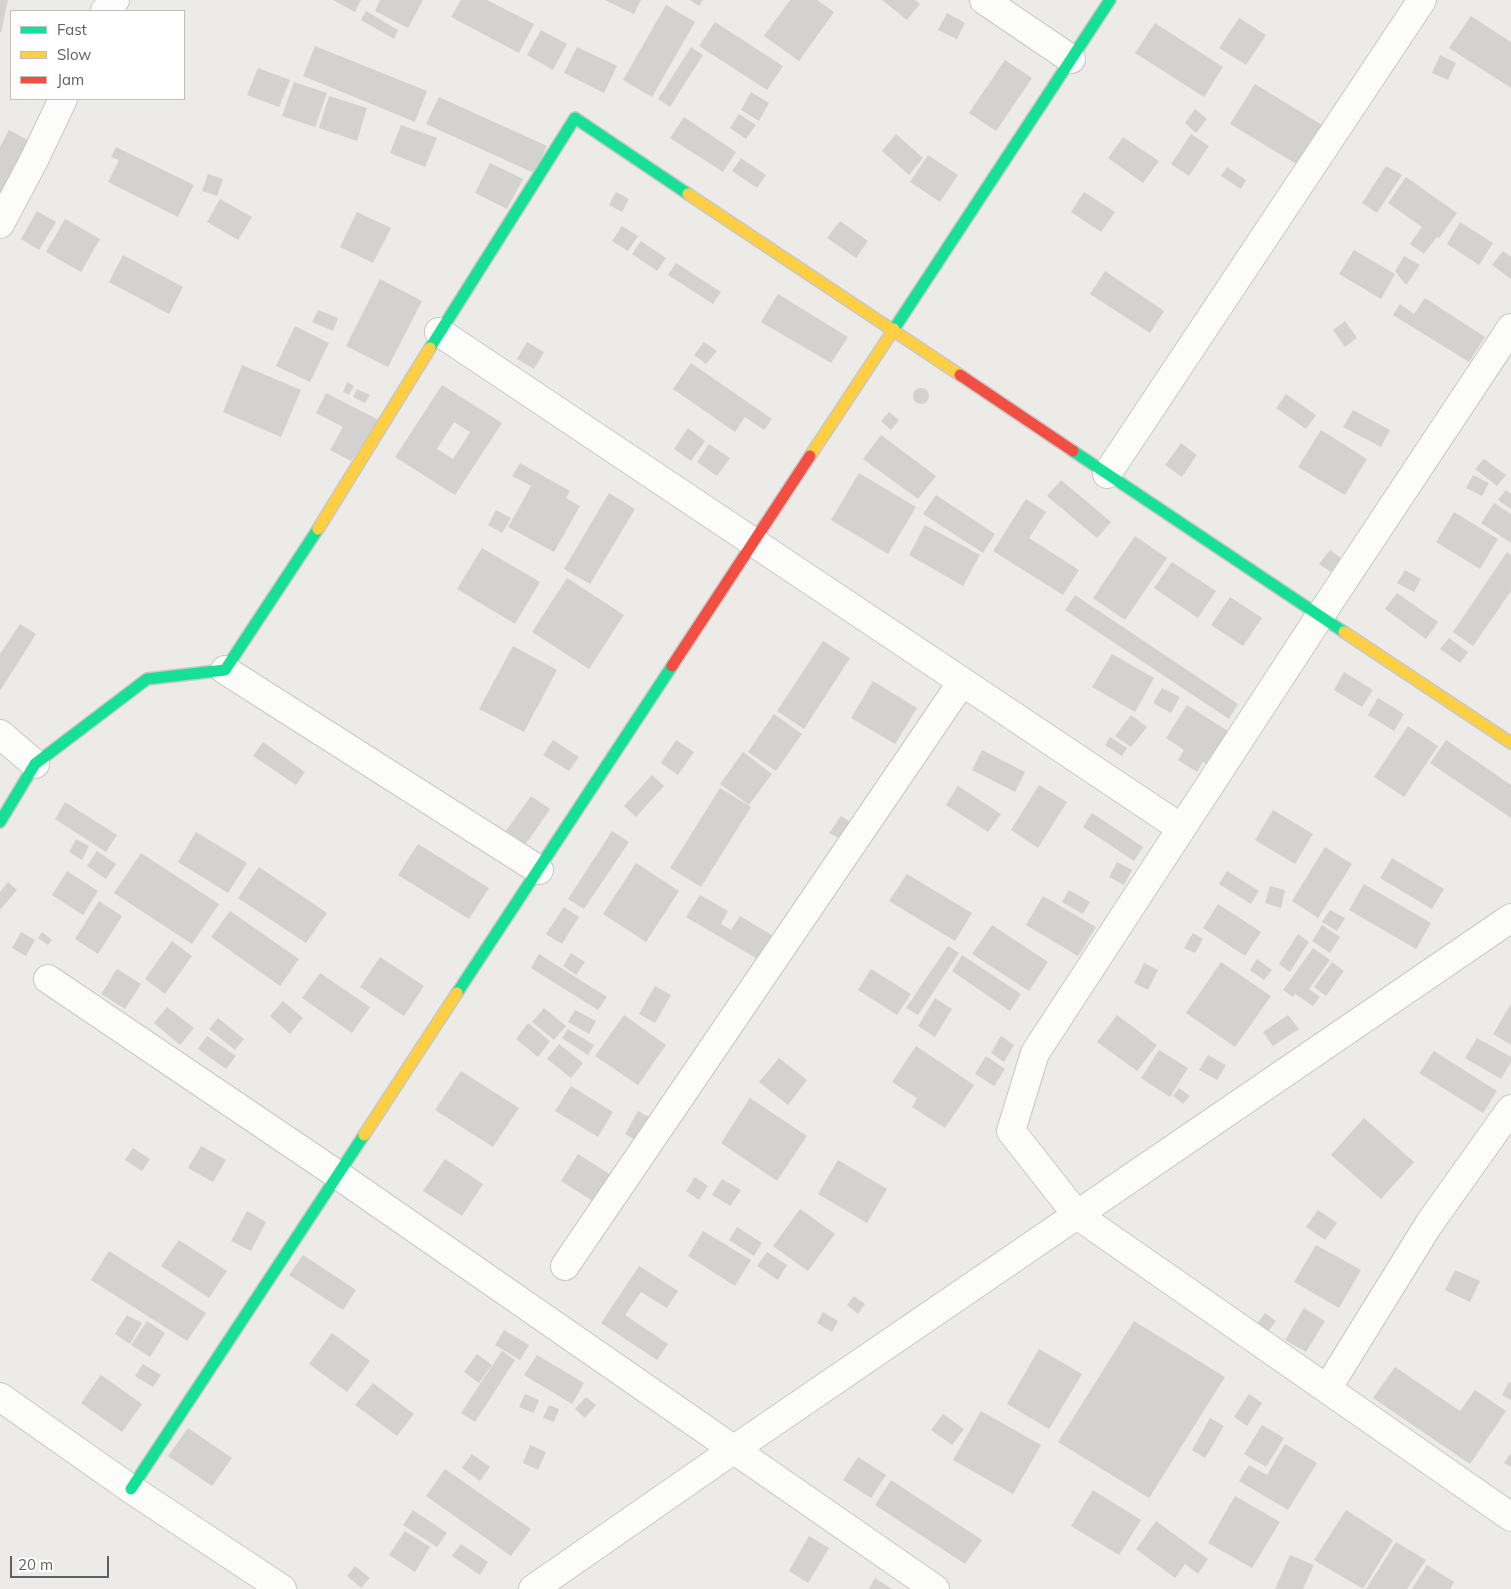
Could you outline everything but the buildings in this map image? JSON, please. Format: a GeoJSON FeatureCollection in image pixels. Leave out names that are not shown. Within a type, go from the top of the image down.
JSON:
{"type":"FeatureCollection","features":[{"type":"Feature","properties":{"kind":"street"},"geometry":{"type":"LineString","coordinates":[[106,10],[115,0]]}},
{"type":"Feature","properties":{"kind":"street"},"geometry":{"type":"LineString","coordinates":[[984,0],[1071,59]]}},
{"type":"Feature","properties":{"kind":"street"},"geometry":{"type":"LineString","coordinates":[[131,1489],[1110,0]]}},
{"type":"Feature","properties":{"kind":"street"},"geometry":{"type":"LineString","coordinates":[[1107,474],[1422,0]]}},
{"type":"Feature","properties":{"kind":"street"},"geometry":{"type":"LineString","coordinates":[[0,224],[34,160],[62,100]]}},
{"type":"Feature","properties":{"kind":"street"},"geometry":{"type":"LineString","coordinates":[[226,670],[337,501],[439,332],[575,118],[1511,743]]}},
{"type":"Feature","properties":{"kind":"street"},"geometry":{"type":"LineString","coordinates":[[1511,328],[1320,616],[1035,1053],[1011,1131],[1077,1215],[1511,1517]]}},
{"type":"Feature","properties":{"kind":"street"},"geometry":{"type":"LineString","coordinates":[[439,332],[1181,828]]}},
{"type":"Feature","properties":{"kind":"street"},"geometry":{"type":"LineString","coordinates":[[0,822],[35,764],[147,679],[226,670],[538,870]]}},
{"type":"Feature","properties":{"kind":"street"},"geometry":{"type":"LineString","coordinates":[[565,1266],[962,682]]}},
{"type":"Feature","properties":{"kind":"street"},"geometry":{"type":"LineString","coordinates":[[0,734],[35,764]]}},
{"type":"Feature","properties":{"kind":"street"},"geometry":{"type":"LineString","coordinates":[[533,1589],[1511,918]]}},
{"type":"Feature","properties":{"kind":"street"},"geometry":{"type":"LineString","coordinates":[[48,979],[338,1175],[935,1589]]}},
{"type":"Feature","properties":{"kind":"street"},"geometry":{"type":"LineString","coordinates":[[1327,1389],[1429,1224],[1511,1109]]}},
{"type":"Feature","properties":{"kind":"street"},"geometry":{"type":"LineString","coordinates":[[0,1397],[131,1489],[282,1589]]}},
{"type":"Feature","properties":{"kind":"traffic: fast"},"geometry":{"type":"LineString","coordinates":[[894,329],[1110,0]]}},
{"type":"Feature","properties":{"kind":"traffic: fast"},"geometry":{"type":"LineString","coordinates":[[430,348],[575,118],[688,194]]}},
{"type":"Feature","properties":{"kind":"traffic: fast"},"geometry":{"type":"LineString","coordinates":[[1073,451],[1344,632]]}},
{"type":"Feature","properties":{"kind":"traffic: fast"},"geometry":{"type":"LineString","coordinates":[[0,822],[35,764],[147,679],[225,670],[318,529]]}},
{"type":"Feature","properties":{"kind":"traffic: fast"},"geometry":{"type":"LineString","coordinates":[[457,993],[672,666]]}},
{"type":"Feature","properties":{"kind":"traffic: fast"},"geometry":{"type":"LineString","coordinates":[[131,1489],[364,1135]]}},
{"type":"Feature","properties":{"kind":"traffic: slow"},"geometry":{"type":"LineString","coordinates":[[688,194],[960,375]]}},
{"type":"Feature","properties":{"kind":"traffic: slow"},"geometry":{"type":"LineString","coordinates":[[810,456],[894,329]]}},
{"type":"Feature","properties":{"kind":"traffic: slow"},"geometry":{"type":"LineString","coordinates":[[318,529],[430,348]]}},
{"type":"Feature","properties":{"kind":"traffic: slow"},"geometry":{"type":"LineString","coordinates":[[1344,632],[1511,743]]}},
{"type":"Feature","properties":{"kind":"traffic: slow"},"geometry":{"type":"LineString","coordinates":[[364,1135],[457,993]]}},
{"type":"Feature","properties":{"kind":"traffic: jam"},"geometry":{"type":"LineString","coordinates":[[960,375],[1073,451]]}},
{"type":"Feature","properties":{"kind":"traffic: jam"},"geometry":{"type":"LineString","coordinates":[[672,666],[810,456]]}}]}
